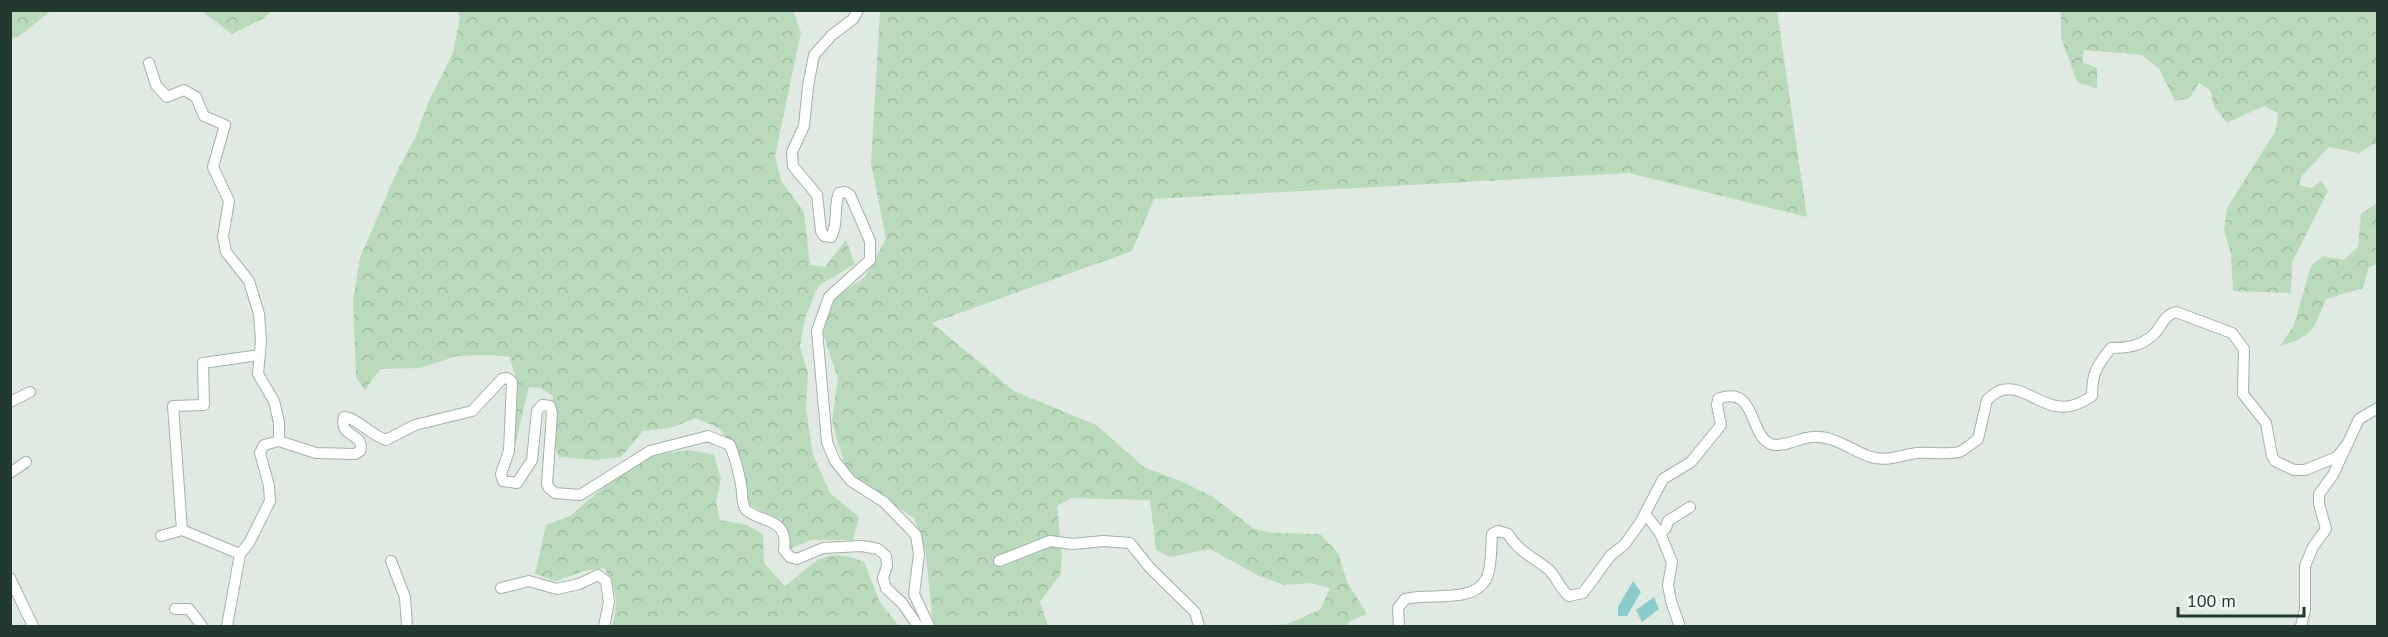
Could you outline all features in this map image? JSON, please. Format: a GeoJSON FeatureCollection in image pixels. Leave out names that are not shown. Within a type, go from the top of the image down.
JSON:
{"type":"FeatureCollection","features":[{"type":"Feature","properties":{"kind":"street"},"geometry":{"type":"LineString","coordinates":[[858,10],[853,19],[832,35],[814,55],[807,86],[804,126],[792,152],[793,166],[817,195],[821,231],[824,236],[831,237],[835,230],[837,199],[839,193],[845,192],[850,195],[870,241],[870,260],[829,297],[817,331],[827,442],[835,461],[851,481],[884,502],[916,535],[919,550],[914,594],[929,627]]}},
{"type":"Feature","properties":{"kind":"street"},"geometry":{"type":"LineString","coordinates":[[150,63],[156,85],[167,97],[184,90],[196,97],[204,116],[225,125],[213,167],[229,201],[223,237],[226,252],[249,281],[259,314],[261,341],[258,374],[274,401],[279,422],[279,441]]}},
{"type":"Feature","properties":{"kind":"street"},"geometry":{"type":"LineString","coordinates":[[1398,627],[1398,608],[1405,599],[1436,595],[1460,597],[1477,589],[1487,577],[1492,534],[1498,531],[1508,534],[1515,546],[1549,570],[1569,596],[1586,590],[1611,555],[1624,545],[1646,515],[1664,479],[1691,462],[1721,425],[1718,399],[1725,396],[1747,403],[1763,438],[1778,445],[1813,436],[1838,442],[1869,457],[1889,460],[1917,453],[1960,452],[1978,439],[1987,399],[1999,391],[2017,390],[2046,405],[2078,406],[2092,396],[2092,379],[2096,366],[2111,348],[2133,348],[2156,332],[2167,315],[2176,312],[2232,333],[2244,349],[2243,394],[2266,423],[2275,461],[2294,470],[2305,470],[2337,457],[2348,443]]}},
{"type":"Feature","properties":{"kind":"street"},"geometry":{"type":"LineString","coordinates":[[182,530],[173,406],[204,405],[203,363],[260,355]]}},
{"type":"Feature","properties":{"kind":"street"},"geometry":{"type":"LineString","coordinates":[[227,627],[240,554],[249,543],[270,501],[269,486],[260,453],[261,448],[267,443],[279,441],[316,453],[355,454],[362,446],[360,441],[345,430],[344,417],[348,416],[374,436],[386,440],[415,425],[472,411],[502,379],[507,378],[512,382],[509,451],[501,474],[503,481],[517,483],[532,460],[537,411],[542,405],[549,406],[552,414],[547,484],[555,493],[580,495],[650,451],[708,436],[730,445],[740,471],[743,505],[747,510],[767,518],[780,529],[786,541],[784,550],[790,557],[797,559],[823,548],[862,546],[878,549],[886,556],[887,566],[883,578],[886,588],[902,603],[918,627]]}},
{"type":"Feature","properties":{"kind":"street"},"geometry":{"type":"LineString","coordinates":[[10,402],[30,392]]}},
{"type":"Feature","properties":{"kind":"street"},"geometry":{"type":"LineString","coordinates":[[2301,627],[2305,610],[2305,566],[2313,547],[2326,529],[2319,504],[2319,494],[2333,475],[2359,419],[2378,408]]}},
{"type":"Feature","properties":{"kind":"street"},"geometry":{"type":"LineString","coordinates":[[10,473],[26,462]]}},
{"type":"Feature","properties":{"kind":"street"},"geometry":{"type":"LineString","coordinates":[[1660,532],[1666,528],[1668,520],[1690,507]]}},
{"type":"Feature","properties":{"kind":"street"},"geometry":{"type":"LineString","coordinates":[[1646,515],[1660,532],[1672,562],[1668,585],[1679,624]]}},
{"type":"Feature","properties":{"kind":"street"},"geometry":{"type":"LineString","coordinates":[[161,536],[182,530],[240,554]]}},
{"type":"Feature","properties":{"kind":"street"},"geometry":{"type":"LineString","coordinates":[[999,561],[1050,541],[1073,544],[1103,541],[1130,543],[1150,568],[1195,612],[1199,627]]}},
{"type":"Feature","properties":{"kind":"street"},"geometry":{"type":"LineString","coordinates":[[391,561],[405,597],[407,627]]}},
{"type":"Feature","properties":{"kind":"street"},"geometry":{"type":"LineString","coordinates":[[501,588],[529,581],[556,589],[579,584],[598,575],[606,581],[609,602],[604,627]]}},
{"type":"Feature","properties":{"kind":"street"},"geometry":{"type":"LineString","coordinates":[[10,578],[33,627]]}},
{"type":"Feature","properties":{"kind":"street"},"geometry":{"type":"LineString","coordinates":[[175,609],[189,609],[202,627]]}},
{"type":"Feature","properties":{"kind":"green space"},"geometry":{"type":"Polygon","coordinates":[[[11,10],[51,11],[18,37],[11,39],[11,10]]]}},
{"type":"Feature","properties":{"kind":"green space"},"geometry":{"type":"Polygon","coordinates":[[[204,10],[272,11],[264,18],[232,34],[204,13],[204,10]]]}},
{"type":"Feature","properties":{"kind":"green space"},"geometry":{"type":"Polygon","coordinates":[[[457,11],[793,11],[801,32],[775,156],[781,181],[804,212],[810,265],[825,267],[846,240],[855,264],[818,286],[805,318],[800,347],[808,374],[806,408],[813,455],[830,493],[859,517],[853,540],[811,540],[785,551],[782,520],[738,500],[733,447],[719,428],[696,418],[670,428],[643,431],[621,457],[594,460],[559,457],[553,442],[553,396],[540,388],[529,387],[515,445],[510,438],[515,376],[510,357],[457,356],[420,368],[380,369],[365,390],[356,378],[353,301],[360,258],[397,171],[416,136],[428,103],[453,53],[460,17],[457,11]]]}},
{"type":"Feature","properties":{"kind":"green space"},"geometry":{"type":"Polygon","coordinates":[[[880,11],[1777,11],[1807,217],[1629,173],[1154,199],[1132,251],[932,323],[1014,391],[1096,425],[1144,467],[1213,497],[1254,529],[1274,533],[1320,534],[1338,553],[1347,582],[1367,614],[1350,621],[1346,626],[1258,626],[1287,624],[1320,610],[1330,588],[1311,583],[1284,585],[1257,575],[1210,549],[1170,557],[1156,550],[1150,500],[1071,498],[1057,506],[1062,557],[1060,575],[1040,602],[1048,626],[933,626],[926,553],[914,518],[848,475],[832,420],[838,378],[823,334],[831,300],[864,278],[886,239],[871,163],[880,11]]]}},
{"type":"Feature","properties":{"kind":"green space"},"geometry":{"type":"Polygon","coordinates":[[[2061,11],[2377,11],[2377,145],[2374,144],[2359,153],[2329,147],[2301,177],[2299,185],[2311,188],[2321,181],[2328,191],[2292,262],[2291,293],[2233,291],[2231,254],[2224,230],[2227,208],[2276,130],[2278,113],[2264,106],[2227,123],[2214,106],[2210,90],[2199,83],[2190,98],[2175,101],[2159,69],[2142,55],[2084,50],[2082,62],[2097,68],[2097,89],[2077,82],[2061,37],[2061,11]]]}},
{"type":"Feature","properties":{"kind":"green space"},"geometry":{"type":"Polygon","coordinates":[[[2377,203],[2377,264],[2369,267],[2363,288],[2326,299],[2315,325],[2299,339],[2280,346],[2294,325],[2311,266],[2323,256],[2344,260],[2358,247],[2361,214],[2377,203]]]}},
{"type":"Feature","properties":{"kind":"green space"},"geometry":{"type":"Polygon","coordinates":[[[690,450],[714,455],[721,479],[716,501],[720,520],[747,525],[763,534],[764,563],[785,586],[820,559],[838,555],[850,557],[864,562],[880,602],[899,626],[612,626],[616,610],[616,596],[604,568],[584,571],[556,581],[535,574],[546,525],[570,516],[639,457],[690,450]]]}},
{"type":"Feature","properties":{"kind":"water"},"geometry":{"type":"Polygon","coordinates":[[[1633,581],[1641,592],[1627,616],[1618,616],[1618,607],[1633,581]]]}},
{"type":"Feature","properties":{"kind":"water"},"geometry":{"type":"Polygon","coordinates":[[[1654,597],[1659,609],[1642,622],[1636,610],[1654,597]]]}}]}
